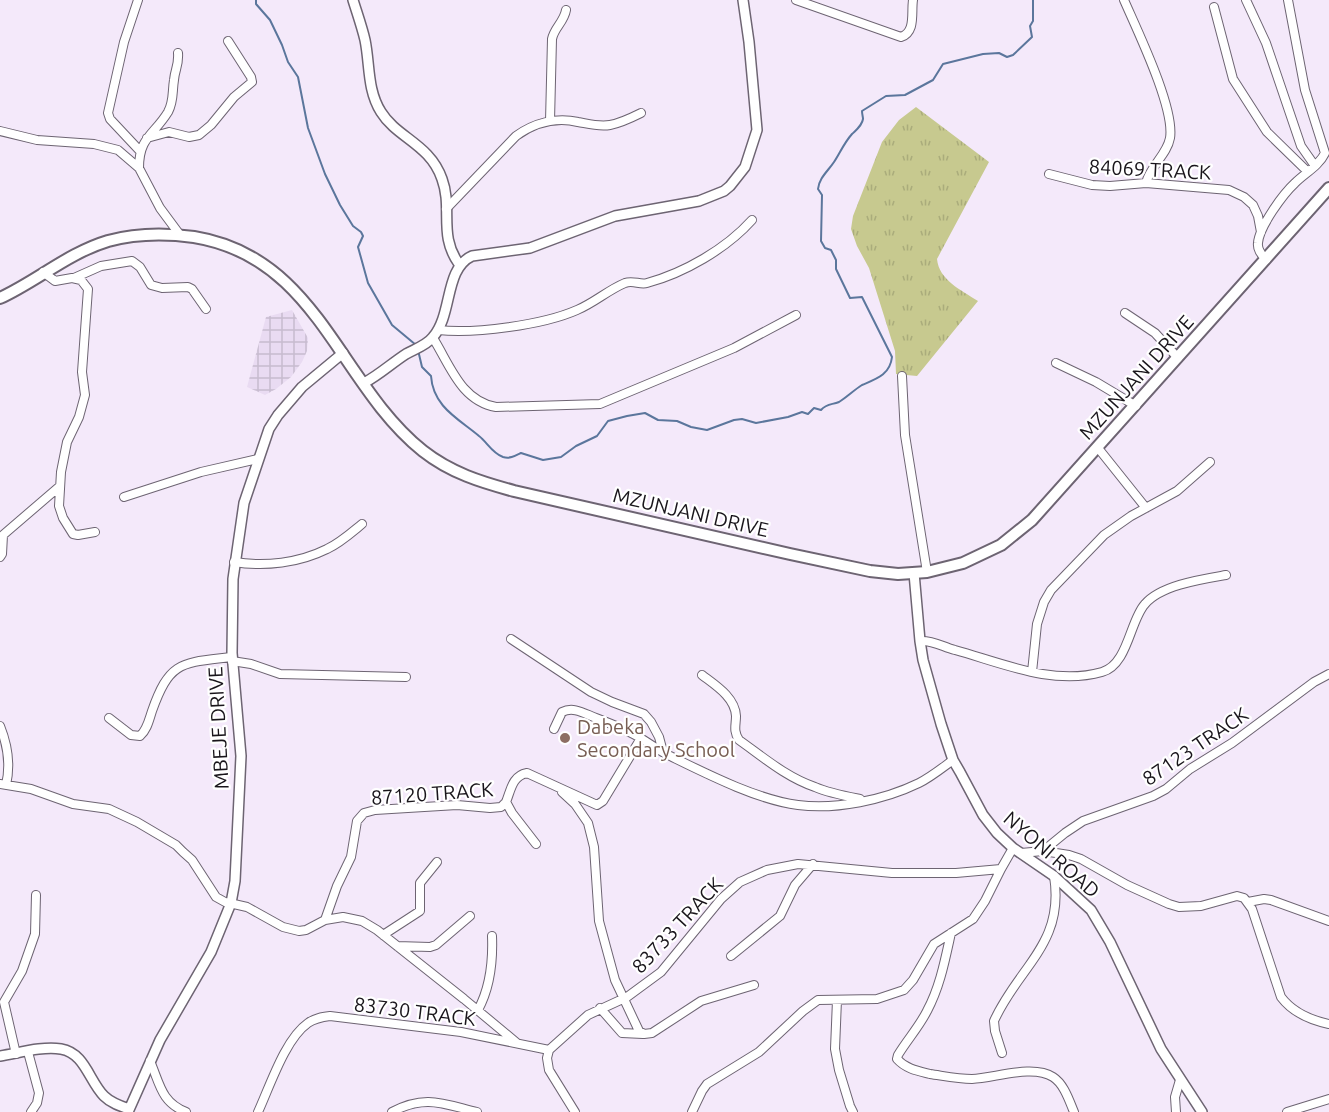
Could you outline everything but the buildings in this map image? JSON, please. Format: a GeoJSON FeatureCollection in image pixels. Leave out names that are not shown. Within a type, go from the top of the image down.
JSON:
{"type":"FeatureCollection","features":[{"type":"Feature","properties":{"kind":"main road","name":"MZUNJANI DRIVE"},"geometry":{"type":"LineString","coordinates":[[0,298],[19,289],[75,254],[111,240],[149,234],[180,235],[222,244],[253,258],[284,279],[306,303],[384,412],[409,439],[442,465],[473,479],[532,495],[870,571],[927,572],[963,563],[987,553],[1011,538],[1032,520],[1329,189]]}},
{"type":"Feature","properties":{"kind":"street"},"geometry":{"type":"LineString","coordinates":[[138,0],[123,42],[108,113],[110,119],[140,151]]}},
{"type":"Feature","properties":{"kind":"street"},"geometry":{"type":"LineString","coordinates":[[354,0],[375,100],[384,117],[418,145],[438,171],[444,187],[451,252],[459,264]]}},
{"type":"Feature","properties":{"kind":"street"},"geometry":{"type":"LineString","coordinates":[[432,337],[446,313],[454,275],[459,264],[472,256],[539,245],[615,216],[699,201],[724,191],[730,186],[745,167],[757,130],[743,0]]}},
{"type":"Feature","properties":{"kind":"street"},"geometry":{"type":"LineString","coordinates":[[796,0],[901,37],[910,31],[913,0]]}},
{"type":"Feature","properties":{"kind":"street"},"geometry":{"type":"LineString","coordinates":[[1124,0],[1158,82],[1170,128],[1167,145],[1146,183]]}},
{"type":"Feature","properties":{"kind":"street"},"geometry":{"type":"LineString","coordinates":[[1246,0],[1266,43],[1301,146],[1316,166]]}},
{"type":"Feature","properties":{"kind":"street"},"geometry":{"type":"LineString","coordinates":[[1262,232],[1285,195],[1316,166],[1323,156],[1324,148],[1307,97],[1288,0]]}},
{"type":"Feature","properties":{"kind":"street"},"geometry":{"type":"LineString","coordinates":[[1214,7],[1233,79],[1268,132],[1308,172]]}},
{"type":"Feature","properties":{"kind":"street"},"geometry":{"type":"LineString","coordinates":[[550,121],[552,39],[554,31],[565,17],[566,10]]}},
{"type":"Feature","properties":{"kind":"street"},"geometry":{"type":"LineString","coordinates":[[147,138],[169,132],[189,137],[199,135],[211,125],[234,97],[250,86],[251,77],[228,41]]}},
{"type":"Feature","properties":{"kind":"street"},"geometry":{"type":"LineString","coordinates":[[139,168],[140,151],[171,105],[174,76],[179,64],[178,53]]}},
{"type":"Feature","properties":{"kind":"street"},"geometry":{"type":"LineString","coordinates":[[446,209],[516,136],[527,128],[560,120],[610,125],[623,122],[640,113]]}},
{"type":"Feature","properties":{"kind":"street"},"geometry":{"type":"LineString","coordinates":[[0,131],[37,141],[112,147],[118,150],[139,168],[160,208],[180,235]]}},
{"type":"Feature","properties":{"kind":"street","name":"84069 TRACK"},"geometry":{"type":"LineString","coordinates":[[1049,174],[1101,186],[1146,183],[1222,189],[1236,193],[1249,201],[1256,210],[1262,232],[1258,240],[1258,248],[1266,260]]}},
{"type":"Feature","properties":{"kind":"street"},"geometry":{"type":"LineString","coordinates":[[364,383],[432,337],[454,332],[525,325],[577,310],[626,283],[646,283],[682,270],[732,240],[752,220]]}},
{"type":"Feature","properties":{"kind":"street"},"geometry":{"type":"LineString","coordinates":[[44,272],[55,280],[72,278],[101,266],[132,261],[140,267],[151,285],[162,288],[188,287],[192,289],[206,309]]}},
{"type":"Feature","properties":{"kind":"street"},"geometry":{"type":"LineString","coordinates":[[72,278],[84,283],[88,293],[82,372],[85,395],[79,417],[67,442],[60,486],[61,513],[71,531],[78,535],[95,531]]}},
{"type":"Feature","properties":{"kind":"street"},"geometry":{"type":"LineString","coordinates":[[1125,313],[1155,333],[1178,358]]}},
{"type":"Feature","properties":{"kind":"street"},"geometry":{"type":"LineString","coordinates":[[432,337],[463,389],[488,406],[593,404],[607,401],[725,352],[796,315]]}},
{"type":"Feature","properties":{"kind":"street","name":"MBEJE DRIVE"},"geometry":{"type":"LineString","coordinates":[[129,1110],[150,1060],[173,1015],[218,938],[231,903],[235,881],[241,756],[232,659],[234,562],[244,503],[269,429],[302,387],[343,353]]}},
{"type":"Feature","properties":{"kind":"street"},"geometry":{"type":"LineString","coordinates":[[1056,363],[1096,382],[1136,406]]}},
{"type":"Feature","properties":{"kind":"street"},"geometry":{"type":"LineString","coordinates":[[902,376],[905,435],[927,572]]}},
{"type":"Feature","properties":{"kind":"street"},"geometry":{"type":"LineString","coordinates":[[1098,448],[1146,508]]}},
{"type":"Feature","properties":{"kind":"street"},"geometry":{"type":"LineString","coordinates":[[124,497],[201,472],[258,459]]}},
{"type":"Feature","properties":{"kind":"street"},"geometry":{"type":"LineString","coordinates":[[1032,672],[1037,624],[1044,602],[1051,590],[1104,536],[1177,491],[1210,462]]}},
{"type":"Feature","properties":{"kind":"street"},"geometry":{"type":"LineString","coordinates":[[0,557],[3,536],[60,486]]}},
{"type":"Feature","properties":{"kind":"street"},"geometry":{"type":"LineString","coordinates":[[234,562],[272,565],[327,550],[362,524]]}},
{"type":"Feature","properties":{"kind":"street","name":"NYONI ROAD"},"geometry":{"type":"LineString","coordinates":[[914,573],[920,641],[941,724],[953,760],[988,823],[1017,851],[1054,876],[1083,901],[1098,921],[1145,1018],[1180,1080],[1202,1112]]}},
{"type":"Feature","properties":{"kind":"street"},"geometry":{"type":"LineString","coordinates":[[920,641],[932,642],[1032,672],[1068,677],[1107,670],[1127,644],[1147,601],[1180,584],[1226,575]]}},
{"type":"Feature","properties":{"kind":"street"},"geometry":{"type":"LineString","coordinates":[[511,639],[591,692],[644,714],[659,737],[663,752]]}},
{"type":"Feature","properties":{"kind":"street"},"geometry":{"type":"LineString","coordinates":[[109,718],[131,735],[140,736],[146,729],[163,684],[176,668],[190,662],[232,659],[280,674],[406,677]]}},
{"type":"Feature","properties":{"kind":"street","name":"87123 TRACK"},"geometry":{"type":"LineString","coordinates":[[1043,851],[1065,832],[1083,822],[1166,789],[1190,769],[1232,743],[1314,682],[1329,674]]}},
{"type":"Feature","properties":{"kind":"street"},"geometry":{"type":"LineString","coordinates":[[702,675],[731,701],[736,717],[735,732],[739,740],[774,766],[813,787],[865,800]]}},
{"type":"Feature","properties":{"kind":"street"},"geometry":{"type":"LineString","coordinates":[[554,729],[562,712],[570,709],[610,723],[642,738],[663,752],[734,784],[782,802],[797,805],[824,806],[865,800],[911,786],[953,760]]}},
{"type":"Feature","properties":{"kind":"street"},"geometry":{"type":"LineString","coordinates":[[0,726],[9,752],[8,775],[3,785],[31,789],[73,804],[109,809],[137,822],[176,845],[192,860],[216,897],[247,908],[283,927],[299,931],[306,930],[336,917],[362,921],[397,946],[517,1043]]}},
{"type":"Feature","properties":{"kind":"street"},"geometry":{"type":"LineString","coordinates":[[555,785],[590,803],[600,804],[642,738]]}},
{"type":"Feature","properties":{"kind":"street","name":"87120 TRACK"},"geometry":{"type":"LineString","coordinates":[[325,920],[337,886],[351,857],[357,821],[364,813],[375,810],[457,805],[497,808],[506,802],[513,782],[522,774],[533,775],[555,785]]}},
{"type":"Feature","properties":{"kind":"street"},"geometry":{"type":"LineString","coordinates":[[555,785],[575,804],[588,823],[594,847],[599,921],[615,980],[636,1027],[644,1034]]}},
{"type":"Feature","properties":{"kind":"street"},"geometry":{"type":"LineString","coordinates":[[506,802],[509,810],[536,844]]}},
{"type":"Feature","properties":{"kind":"street"},"geometry":{"type":"LineString","coordinates":[[693,1112],[707,1084],[759,1053],[812,1004],[822,999],[877,999],[904,990],[913,980],[934,944],[973,920],[1001,869],[1017,851],[1062,853],[1081,859],[1127,885],[1169,904],[1201,906],[1237,896],[1244,898],[1248,902],[1281,997],[1291,1008],[1304,1016],[1329,1024]]}},
{"type":"Feature","properties":{"kind":"street"},"geometry":{"type":"LineString","coordinates":[[383,935],[420,911],[420,884],[436,862]]}},
{"type":"Feature","properties":{"kind":"street"},"geometry":{"type":"LineString","coordinates":[[731,956],[776,921],[799,879],[813,864]]}},
{"type":"Feature","properties":{"kind":"street","name":"83733 TRACK"},"geometry":{"type":"LineString","coordinates":[[549,1050],[588,1015],[639,990],[661,972],[721,899],[740,882],[775,867],[813,864],[892,873],[956,873],[1001,869]]}},
{"type":"Feature","properties":{"kind":"street"},"geometry":{"type":"LineString","coordinates":[[1002,1053],[994,1021],[1044,945],[1055,911],[1054,876]]}},
{"type":"Feature","properties":{"kind":"street"},"geometry":{"type":"LineString","coordinates":[[16,1054],[4,1002],[22,971],[35,934],[36,895]]}},
{"type":"Feature","properties":{"kind":"street"},"geometry":{"type":"LineString","coordinates":[[1248,902],[1271,900],[1329,921]]}},
{"type":"Feature","properties":{"kind":"street"},"geometry":{"type":"LineString","coordinates":[[397,946],[430,947],[436,945],[470,916]]}},
{"type":"Feature","properties":{"kind":"street"},"geometry":{"type":"LineString","coordinates":[[951,933],[934,998],[897,1059],[914,1070],[959,1078],[974,1079],[1024,1072],[1044,1073],[1059,1083],[1074,1112]]}},
{"type":"Feature","properties":{"kind":"street"},"geometry":{"type":"LineString","coordinates":[[478,1010],[488,983],[492,936]]}},
{"type":"Feature","properties":{"kind":"street"},"geometry":{"type":"LineString","coordinates":[[600,1008],[622,1033],[644,1034],[657,1030],[701,1002],[754,985]]}},
{"type":"Feature","properties":{"kind":"street"},"geometry":{"type":"LineString","coordinates":[[837,1000],[835,1037],[837,1060],[853,1112]]}},
{"type":"Feature","properties":{"kind":"street","name":"83730 TRACK"},"geometry":{"type":"LineString","coordinates":[[258,1112],[288,1047],[302,1028],[319,1018],[330,1016],[462,1032],[549,1050]]}},
{"type":"Feature","properties":{"kind":"street"},"geometry":{"type":"LineString","coordinates":[[0,1056],[58,1049],[69,1052],[80,1060],[104,1096],[116,1105],[129,1110]]}},
{"type":"Feature","properties":{"kind":"street"},"geometry":{"type":"LineString","coordinates":[[549,1050],[547,1058],[549,1070],[575,1112]]}},
{"type":"Feature","properties":{"kind":"street"},"geometry":{"type":"LineString","coordinates":[[28,1052],[39,1093],[37,1103],[31,1112]]}},
{"type":"Feature","properties":{"kind":"street"},"geometry":{"type":"LineString","coordinates":[[150,1060],[165,1098],[172,1106],[186,1112]]}},
{"type":"Feature","properties":{"kind":"street"},"geometry":{"type":"LineString","coordinates":[[1176,1112],[1175,1097],[1180,1080]]}},
{"type":"Feature","properties":{"kind":"street"},"geometry":{"type":"LineString","coordinates":[[1287,1112],[1329,1099]]}},
{"type":"Feature","properties":{"kind":"street"},"geometry":{"type":"LineString","coordinates":[[392,1112],[411,1104],[432,1101],[477,1112]]}},
{"type":"Feature","properties":{"kind":"shaded area"},"geometry":{"type":"Polygon","coordinates":[[[292,310],[308,338],[307,351],[302,362],[291,377],[265,395],[247,387],[266,317],[292,310]]]}},
{"type":"Feature","properties":{"kind":"green space"},"geometry":{"type":"Polygon","coordinates":[[[916,107],[989,162],[937,259],[946,279],[978,301],[917,376],[896,374],[895,351],[869,268],[851,229],[853,216],[882,142],[899,120],[916,107]]]}},
{"type":"Feature","properties":{"kind":"waterway"},"geometry":{"type":"LineString","coordinates":[[256,0],[256,4],[270,20],[288,62],[298,77],[308,128],[325,174],[340,205],[353,226],[363,236],[358,247],[368,283],[392,325],[416,345]]}},
{"type":"Feature","properties":{"kind":"waterway"},"geometry":{"type":"LineString","coordinates":[[418,350],[422,367],[431,376],[433,387],[442,404],[496,453],[506,458],[521,453],[543,460],[561,457],[576,446],[597,436],[608,421],[627,416],[645,413],[658,420],[677,421],[707,430],[734,420],[742,419],[756,423],[802,412],[808,414],[814,408],[821,410],[827,405],[839,402],[862,385],[882,376],[891,363],[892,357],[862,297],[850,298],[836,269],[836,260],[831,250],[825,248],[821,241],[822,195],[818,189],[820,181],[852,134],[859,128],[863,119],[862,111],[886,96],[905,95],[933,80],[943,64],[983,54],[999,53],[1007,57],[1013,55],[1032,37],[1030,26],[1033,21],[1033,0]]}},
{"type":"Feature","properties":{"kind":"place","name":"Dabeka Secondary School"},"geometry":{"type":"Point","coordinates":[565,738]}}]}
